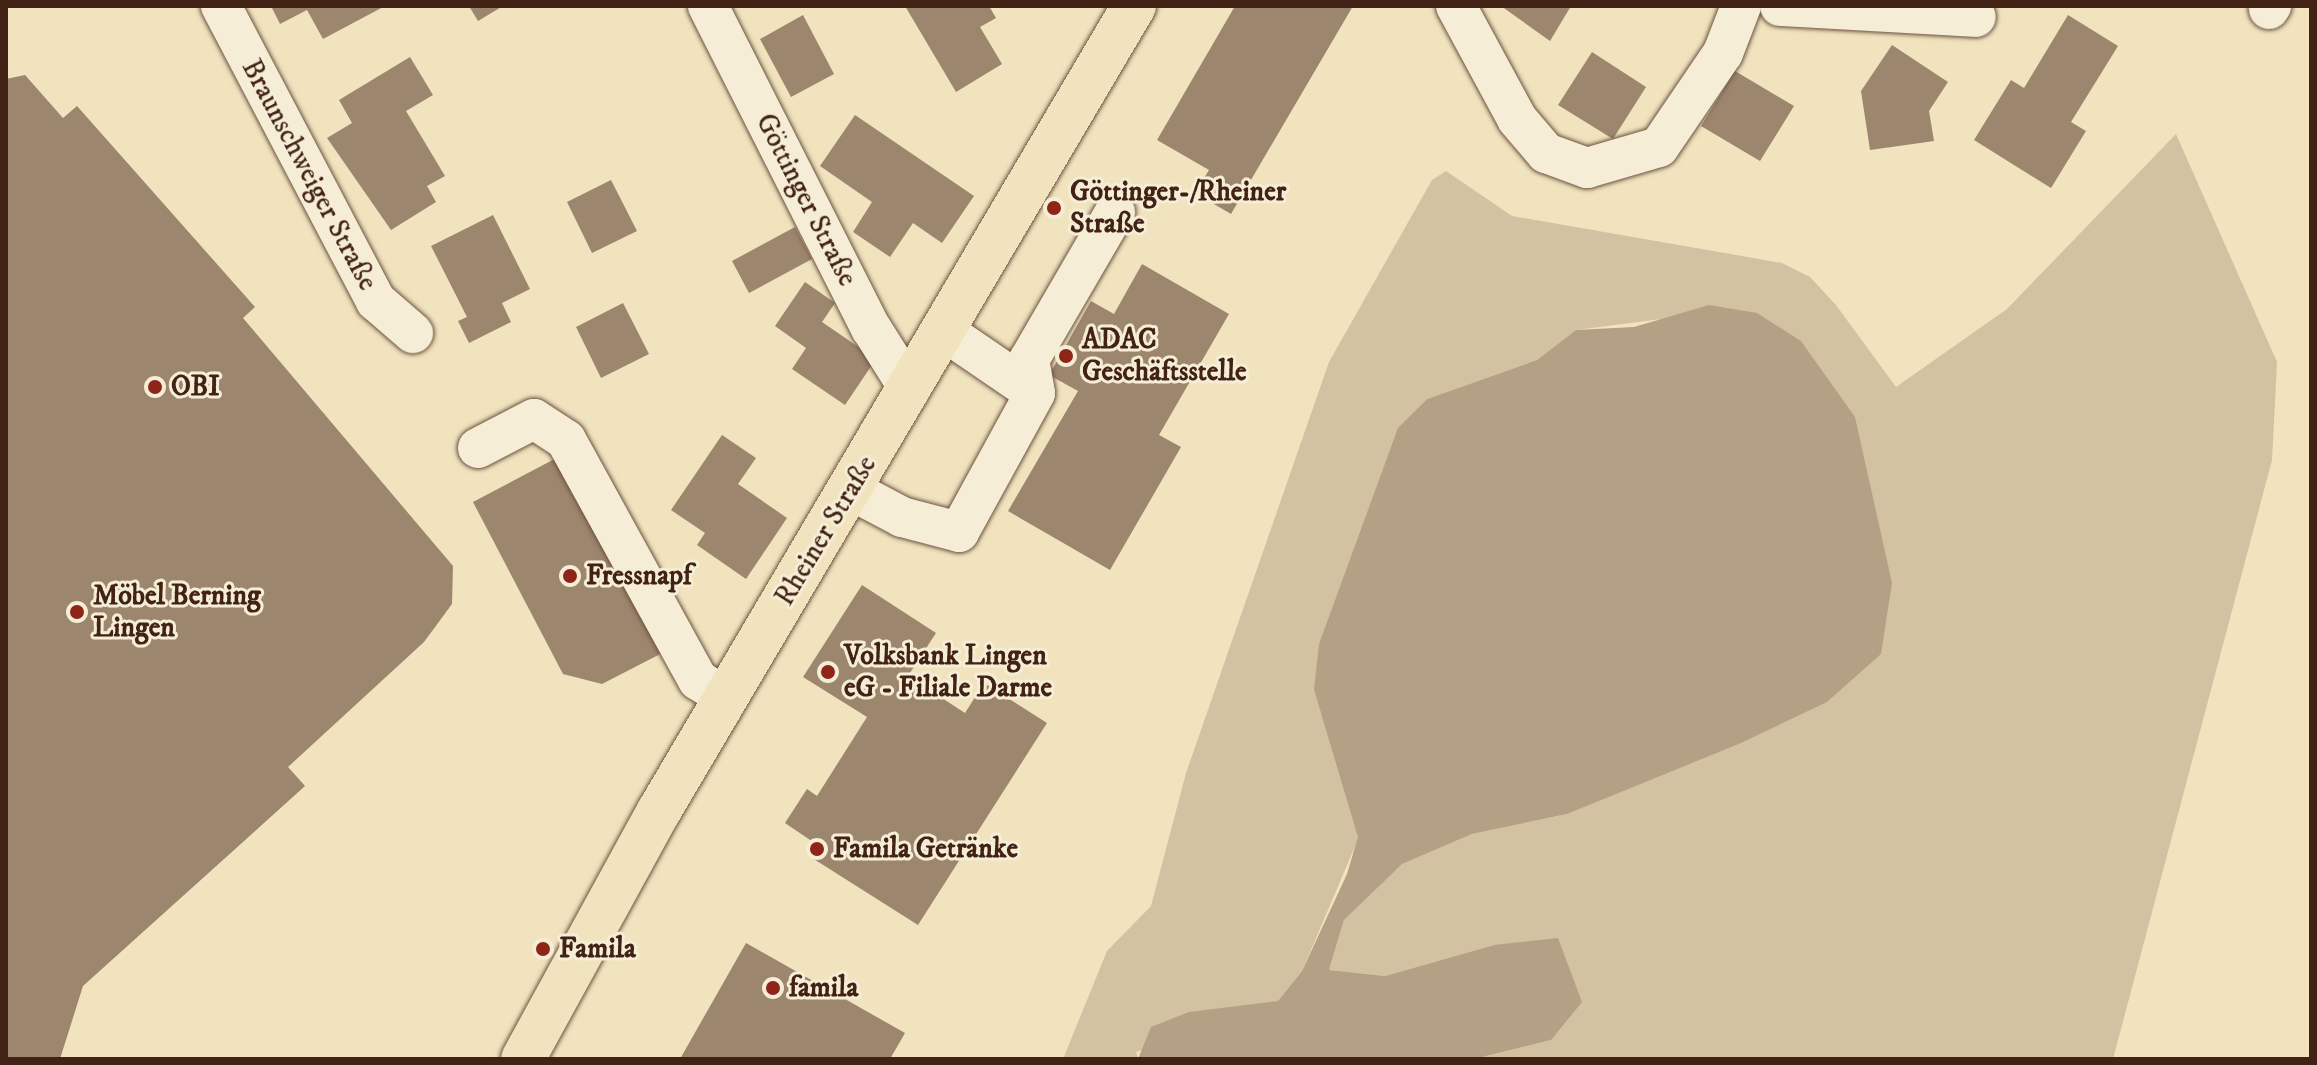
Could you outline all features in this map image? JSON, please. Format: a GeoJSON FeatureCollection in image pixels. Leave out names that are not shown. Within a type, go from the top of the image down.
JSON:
{"type":"FeatureCollection","features":[{"type":"Feature","properties":{"kind":"main road","name":"Rheiner Straße"},"geometry":{"type":"LineString","coordinates":[[523,1059],[727,698],[1134,6]]}},
{"type":"Feature","properties":{"kind":"street","name":"Braunschweiger Straße"},"geometry":{"type":"LineString","coordinates":[[221,6],[376,301],[413,333]]}},
{"type":"Feature","properties":{"kind":"street","name":"Göttinger Straße"},"geometry":{"type":"LineString","coordinates":[[708,6],[871,328],[910,390]]}},
{"type":"Feature","properties":{"kind":"street"},"geometry":{"type":"LineString","coordinates":[[1456,6],[1517,119],[1546,153],[1587,168],[1659,147],[1723,53],[1741,6]]}},
{"type":"Feature","properties":{"kind":"street"},"geometry":{"type":"LineString","coordinates":[[1780,6],[1976,17]]}},
{"type":"Feature","properties":{"kind":"street"},"geometry":{"type":"LineString","coordinates":[[851,490],[902,517],[959,532],[1035,393],[1029,360],[1115,212]]}},
{"type":"Feature","properties":{"kind":"street"},"geometry":{"type":"LineString","coordinates":[[944,331],[1035,393]]}},
{"type":"Feature","properties":{"kind":"street"},"geometry":{"type":"LineString","coordinates":[[478,448],[534,419],[566,440],[698,680],[727,698]]}},
{"type":"Feature","properties":{"kind":"shaded area"},"geometry":{"type":"Polygon","coordinates":[[[2176,134],[2277,362],[2272,460],[2113,1059],[1474,1059],[1551,1040],[1494,945],[1385,976],[1329,970],[1344,920],[1401,864],[1472,834],[1567,814],[1827,702],[1669,318],[1576,330],[1537,360],[1427,399],[1399,428],[1314,690],[1359,837],[1302,971],[1278,1001],[1136,1052],[1138,1059],[1063,1059],[1107,951],[1151,906],[1186,773],[1329,362],[1432,180],[1446,171],[1512,216],[1782,263],[1810,277],[1836,305],[1896,387],[2007,309],[2176,134]]]}},
{"type":"Feature","properties":{"kind":"shaded area"},"geometry":{"type":"Polygon","coordinates":[[[1709,305],[1757,313],[1801,341],[1855,417],[1892,583],[1881,654],[1827,702],[1741,743],[1567,814],[1472,834],[1402,864],[1344,920],[1329,970],[1385,976],[1494,945],[1558,938],[1582,1002],[1551,1040],[1474,1059],[1138,1059],[1151,1027],[1189,1012],[1278,1001],[1302,971],[1347,874],[1358,837],[1314,690],[1319,644],[1398,428],[1427,399],[1537,360],[1576,330],[1634,327],[1709,305]]]}},
{"type":"Feature","properties":{"kind":"building"},"geometry":{"type":"Polygon","coordinates":[[[271,6],[385,6],[323,39],[307,10],[280,24],[271,6]]]}},
{"type":"Feature","properties":{"kind":"building"},"geometry":{"type":"Polygon","coordinates":[[[469,6],[503,6],[478,21],[469,6]]]}},
{"type":"Feature","properties":{"kind":"building"},"geometry":{"type":"Polygon","coordinates":[[[905,6],[989,6],[996,18],[980,27],[1002,64],[956,92],[905,6]]]}},
{"type":"Feature","properties":{"kind":"building"},"geometry":{"type":"Polygon","coordinates":[[[1235,6],[1353,6],[1231,214],[1195,193],[1209,170],[1157,140],[1235,6]]]}},
{"type":"Feature","properties":{"kind":"building"},"geometry":{"type":"Polygon","coordinates":[[[1501,6],[1571,6],[1550,41],[1501,6]]]}},
{"type":"Feature","properties":{"kind":"building"},"geometry":{"type":"Polygon","coordinates":[[[803,15],[834,74],[791,97],[760,39],[803,15]]]}},
{"type":"Feature","properties":{"kind":"building"},"geometry":{"type":"Polygon","coordinates":[[[2068,15],[2118,46],[2071,122],[2086,131],[2051,188],[1974,140],[2011,80],[2024,88],[2068,15]]]}},
{"type":"Feature","properties":{"kind":"building"},"geometry":{"type":"Polygon","coordinates":[[[1892,45],[1948,82],[1929,111],[1934,141],[1870,150],[1861,91],[1892,45]]]}},
{"type":"Feature","properties":{"kind":"building"},"geometry":{"type":"Polygon","coordinates":[[[1592,52],[1646,87],[1613,139],[1558,105],[1592,52]]]}},
{"type":"Feature","properties":{"kind":"building"},"geometry":{"type":"Polygon","coordinates":[[[410,57],[433,95],[406,111],[445,176],[427,186],[436,202],[391,230],[327,138],[352,123],[339,100],[410,57]]]}},
{"type":"Feature","properties":{"kind":"building"},"geometry":{"type":"Polygon","coordinates":[[[1735,71],[1794,106],[1760,161],[1701,126],[1735,71]]]}},
{"type":"Feature","properties":{"kind":"building","name":"OBI"},"geometry":{"type":"Polygon","coordinates":[[[25,75],[63,118],[77,106],[255,307],[243,318],[453,566],[452,604],[424,642],[288,767],[305,786],[83,986],[60,1059],[6,1059],[6,79],[25,75]]]}},
{"type":"Feature","properties":{"kind":"building"},"geometry":{"type":"Polygon","coordinates":[[[855,115],[974,196],[942,243],[913,223],[890,257],[853,232],[872,202],[820,166],[855,115]]]}},
{"type":"Feature","properties":{"kind":"building"},"geometry":{"type":"Polygon","coordinates":[[[611,180],[637,231],[592,253],[567,202],[611,180]]]}},
{"type":"Feature","properties":{"kind":"building"},"geometry":{"type":"Polygon","coordinates":[[[493,215],[530,289],[502,303],[511,322],[469,343],[458,321],[467,317],[431,246],[493,215]]]}},
{"type":"Feature","properties":{"kind":"building"},"geometry":{"type":"Polygon","coordinates":[[[795,227],[812,259],[749,293],[732,261],[795,227]]]}},
{"type":"Feature","properties":{"kind":"building"},"geometry":{"type":"Polygon","coordinates":[[[1142,264],[1229,314],[1159,435],[1181,447],[1110,570],[1008,511],[1078,391],[1049,375],[1091,301],[1114,314],[1142,264]]]}},
{"type":"Feature","properties":{"kind":"building"},"geometry":{"type":"Polygon","coordinates":[[[805,282],[835,303],[822,322],[876,359],[845,405],[792,369],[806,348],[775,326],[805,282]]]}},
{"type":"Feature","properties":{"kind":"building"},"geometry":{"type":"Polygon","coordinates":[[[623,303],[649,354],[601,378],[576,327],[623,303]]]}},
{"type":"Feature","properties":{"kind":"building"},"geometry":{"type":"Polygon","coordinates":[[[722,435],[756,458],[738,484],[787,518],[746,579],[697,545],[705,533],[671,510],[722,435]]]}},
{"type":"Feature","properties":{"kind":"building","name":"Fressnapf"},"geometry":{"type":"Polygon","coordinates":[[[564,454],[668,650],[602,684],[563,674],[473,502],[564,454]]]}},
{"type":"Feature","properties":{"kind":"building"},"geometry":{"type":"Polygon","coordinates":[[[862,585],[936,633],[908,676],[965,713],[984,683],[1047,723],[918,925],[809,856],[816,844],[785,823],[807,789],[817,796],[867,717],[803,677],[862,585]]]}},
{"type":"Feature","properties":{"kind":"building","name":"famila"},"geometry":{"type":"Polygon","coordinates":[[[746,943],[905,1033],[890,1059],[680,1059],[746,943]]]}},
{"type":"Feature","properties":{"kind":"place","name":"Göttinger-/Rheiner Straße"},"geometry":{"type":"Point","coordinates":[1054,208]}},
{"type":"Feature","properties":{"kind":"place","name":"ADAC Geschäftsstelle"},"geometry":{"type":"Point","coordinates":[1066,356]}},
{"type":"Feature","properties":{"kind":"place","name":"OBI"},"geometry":{"type":"Point","coordinates":[155,387]}},
{"type":"Feature","properties":{"kind":"place","name":"Fressnapf"},"geometry":{"type":"Point","coordinates":[570,576]}},
{"type":"Feature","properties":{"kind":"place","name":"Möbel Berning Lingen"},"geometry":{"type":"Point","coordinates":[77,612]}},
{"type":"Feature","properties":{"kind":"place","name":"Volksbank Lingen eG - Filiale Darme"},"geometry":{"type":"Point","coordinates":[828,672]}},
{"type":"Feature","properties":{"kind":"place","name":"Famila Getränke"},"geometry":{"type":"Point","coordinates":[817,849]}},
{"type":"Feature","properties":{"kind":"place","name":"Famila"},"geometry":{"type":"Point","coordinates":[543,949]}},
{"type":"Feature","properties":{"kind":"place","name":"famila"},"geometry":{"type":"Point","coordinates":[773,988]}}]}
